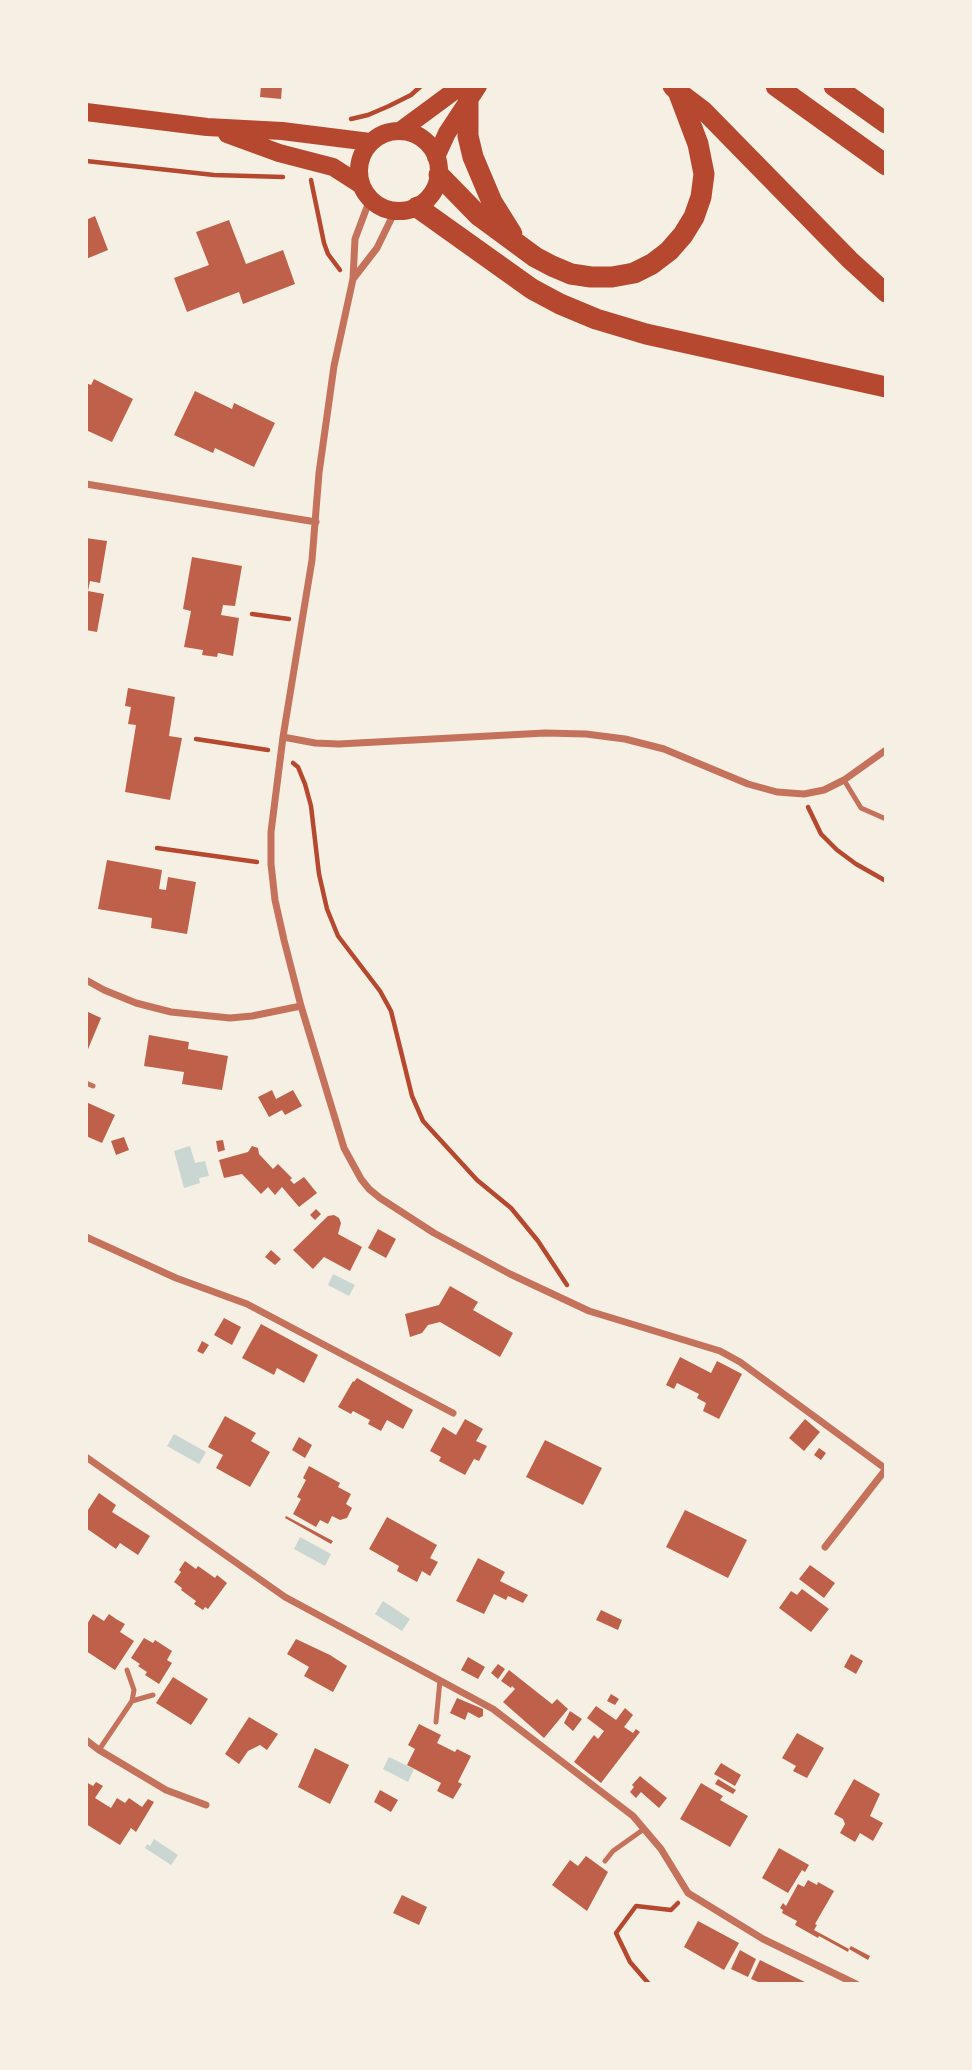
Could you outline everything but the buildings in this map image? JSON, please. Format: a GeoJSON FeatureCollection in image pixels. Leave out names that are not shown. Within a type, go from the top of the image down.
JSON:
{"type":"FeatureCollection","features":[{"type":"Feature","properties":{"kind":"highway"},"geometry":{"type":"LineString","coordinates":[[776,86],[886,165]]}},
{"type":"Feature","properties":{"kind":"highway"},"geometry":{"type":"LineString","coordinates":[[834,86],[886,123]]}},
{"type":"Feature","properties":{"kind":"highway"},"geometry":{"type":"LineString","coordinates":[[437,166],[478,215],[552,266],[571,274],[591,277],[634,273],[669,251],[694,217],[701,197],[704,174],[698,144],[675,88]]}},
{"type":"Feature","properties":{"kind":"highway"},"geometry":{"type":"LineString","coordinates":[[675,88],[703,110],[850,260],[886,293]]}},
{"type":"Feature","properties":{"kind":"highway"},"geometry":{"type":"LineString","coordinates":[[469,91],[468,136],[473,157],[492,202],[519,244]]}},
{"type":"Feature","properties":{"kind":"highway"},"geometry":{"type":"LineString","coordinates":[[417,206],[532,289],[596,319],[646,334],[886,387]]}},
{"type":"Feature","properties":{"kind":"main road"},"geometry":{"type":"LineString","coordinates":[[400,131],[469,91]]}},
{"type":"Feature","properties":{"kind":"main road"},"geometry":{"type":"LineString","coordinates":[[207,127],[279,153],[332,167],[386,209],[395,211],[417,206],[428,199],[435,188],[437,166],[447,133],[469,91]]}},
{"type":"Feature","properties":{"kind":"main road"},"geometry":{"type":"LineString","coordinates":[[86,112],[207,127],[282,131],[370,142]]}},
{"type":"Feature","properties":{"kind":"main road"},"geometry":{"type":"LineString","coordinates":[[365,192],[358,169],[362,155],[370,142],[389,132],[411,133],[422,138],[430,147],[437,166]]}},
{"type":"Feature","properties":{"kind":"street"},"geometry":{"type":"LineString","coordinates":[[365,192],[355,239],[352,282],[334,366],[303,622],[283,737],[271,832],[275,900],[302,1006],[344,1148],[361,1179],[380,1198],[434,1233],[580,1307],[720,1351],[740,1362],[886,1469],[825,1547]]}},
{"type":"Feature","properties":{"kind":"street"},"geometry":{"type":"LineString","coordinates":[[352,282],[377,248],[395,211]]}},
{"type":"Feature","properties":{"kind":"street"},"geometry":{"type":"LineString","coordinates":[[86,484],[316,523]]}},
{"type":"Feature","properties":{"kind":"street"},"geometry":{"type":"LineString","coordinates":[[283,737],[339,744],[545,733],[586,734],[625,739],[664,749],[748,784],[777,792],[804,794],[824,790],[844,780],[886,750]]}},
{"type":"Feature","properties":{"kind":"street"},"geometry":{"type":"LineString","coordinates":[[86,979],[104,990],[136,1003],[171,1012],[230,1018],[302,1006]]}},
{"type":"Feature","properties":{"kind":"street"},"geometry":{"type":"LineString","coordinates":[[86,1237],[176,1278],[247,1304],[453,1413]]}},
{"type":"Feature","properties":{"kind":"street"},"geometry":{"type":"LineString","coordinates":[[86,1457],[285,1597],[493,1709],[633,1816],[661,1849],[688,1893],[762,1939],[856,1984]]}},
{"type":"Feature","properties":{"kind":"street"},"geometry":{"type":"LineString","coordinates":[[86,1740],[166,1790],[205,1805]]}},
{"type":"Feature","properties":{"kind":"lane"},"geometry":{"type":"LineString","coordinates":[[844,780],[861,808],[886,819]]}},
{"type":"Feature","properties":{"kind":"lane"},"geometry":{"type":"LineString","coordinates":[[86,1083],[93,1086]]}},
{"type":"Feature","properties":{"kind":"lane"},"geometry":{"type":"LineString","coordinates":[[99,1750],[132,1702],[134,1690],[127,1670]]}},
{"type":"Feature","properties":{"kind":"lane"},"geometry":{"type":"LineString","coordinates":[[436,1722],[440,1681]]}},
{"type":"Feature","properties":{"kind":"lane"},"geometry":{"type":"LineString","coordinates":[[132,1702],[153,1695]]}},
{"type":"Feature","properties":{"kind":"lane"},"geometry":{"type":"LineString","coordinates":[[605,1861],[644,1829]]}},
{"type":"Feature","properties":{"kind":"path"},"geometry":{"type":"LineString","coordinates":[[348,119],[368,115],[389,106],[411,95],[421,86]]}},
{"type":"Feature","properties":{"kind":"path"},"geometry":{"type":"LineString","coordinates":[[86,161],[214,175],[283,177]]}},
{"type":"Feature","properties":{"kind":"path"},"geometry":{"type":"LineString","coordinates":[[311,178],[324,243],[335,265],[352,282]]}},
{"type":"Feature","properties":{"kind":"path"},"geometry":{"type":"LineString","coordinates":[[252,614],[303,622]]}},
{"type":"Feature","properties":{"kind":"path"},"geometry":{"type":"LineString","coordinates":[[196,739],[281,752],[298,767],[311,806],[319,874],[327,909],[338,936],[380,991],[391,1011],[412,1096],[423,1121],[477,1180],[511,1208],[559,1270],[580,1307]]}},
{"type":"Feature","properties":{"kind":"path"},"geometry":{"type":"LineString","coordinates":[[804,794],[821,834],[847,857],[886,881]]}},
{"type":"Feature","properties":{"kind":"path"},"geometry":{"type":"LineString","coordinates":[[157,848],[271,864]]}},
{"type":"Feature","properties":{"kind":"path"},"geometry":{"type":"LineString","coordinates":[[649,1984],[630,1962],[616,1933],[636,1906],[671,1910]]}},
{"type":"Feature","properties":{"kind":"shaded area"},"geometry":{"type":"Polygon","coordinates":[[[190,1146],[195,1163],[205,1161],[209,1176],[199,1178],[200,1183],[184,1188],[174,1151],[190,1146]]]}},
{"type":"Feature","properties":{"kind":"shaded area"},"geometry":{"type":"Polygon","coordinates":[[[333,1274],[355,1285],[349,1296],[328,1285],[333,1274]]]}},
{"type":"Feature","properties":{"kind":"shaded area"},"geometry":{"type":"Polygon","coordinates":[[[174,1434],[206,1452],[199,1464],[167,1446],[174,1434]]]}},
{"type":"Feature","properties":{"kind":"shaded area"},"geometry":{"type":"Polygon","coordinates":[[[300,1537],[331,1554],[325,1566],[294,1549],[300,1537]]]}},
{"type":"Feature","properties":{"kind":"shaded area"},"geometry":{"type":"Polygon","coordinates":[[[383,1601],[410,1619],[402,1631],[375,1614],[383,1601]]]}},
{"type":"Feature","properties":{"kind":"shaded area"},"geometry":{"type":"Polygon","coordinates":[[[389,1757],[414,1769],[408,1782],[383,1769],[389,1757]]]}},
{"type":"Feature","properties":{"kind":"shaded area"},"geometry":{"type":"Polygon","coordinates":[[[154,1839],[178,1855],[171,1865],[145,1848],[147,1844],[150,1846],[154,1839]]]}}]}
